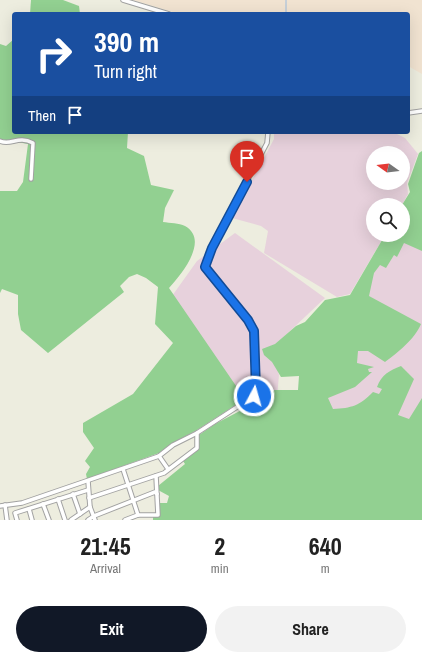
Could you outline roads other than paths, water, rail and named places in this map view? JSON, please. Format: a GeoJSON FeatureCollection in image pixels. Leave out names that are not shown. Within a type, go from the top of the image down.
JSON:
{"type":"FeatureCollection","features":[{"type":"Feature","properties":{"kind":"street"},"geometry":{"type":"LineString","coordinates":[[123,0],[162,12]]}},
{"type":"Feature","properties":{"kind":"street"},"geometry":{"type":"LineString","coordinates":[[410,113],[422,111]]}},
{"type":"Feature","properties":{"kind":"street"},"geometry":{"type":"LineString","coordinates":[[0,506],[22,503],[159,456],[173,445],[197,433],[252,398],[255,394],[254,331],[248,320],[205,267],[212,248],[267,143],[268,134]]}},
{"type":"Feature","properties":{"kind":"street"},"geometry":{"type":"LineString","coordinates":[[0,141],[5,143],[20,139],[33,143],[31,179]]}},
{"type":"Feature","properties":{"kind":"street"},"geometry":{"type":"LineString","coordinates":[[89,498],[156,476],[168,469],[197,448],[197,433]]}},
{"type":"Feature","properties":{"kind":"street"},"geometry":{"type":"LineString","coordinates":[[159,456],[168,469]]}},
{"type":"Feature","properties":{"kind":"street"},"geometry":{"type":"LineString","coordinates":[[123,469],[138,515]]}},
{"type":"Feature","properties":{"kind":"street"},"geometry":{"type":"LineString","coordinates":[[125,520],[138,515],[158,515],[156,476]]}},
{"type":"Feature","properties":{"kind":"street"},"geometry":{"type":"LineString","coordinates":[[88,481],[90,507],[94,518]]}},
{"type":"Feature","properties":{"kind":"street"},"geometry":{"type":"LineString","coordinates":[[16,520],[15,513],[88,490]]}},
{"type":"Feature","properties":{"kind":"street"},"geometry":{"type":"LineString","coordinates":[[88,520],[154,492],[157,494]]}},
{"type":"Feature","properties":{"kind":"street"},"geometry":{"type":"LineString","coordinates":[[73,494],[80,514]]}},
{"type":"Feature","properties":{"kind":"street"},"geometry":{"type":"LineString","coordinates":[[58,499],[65,520]]}},
{"type":"Feature","properties":{"kind":"street"},"geometry":{"type":"LineString","coordinates":[[43,504],[49,520]]}},
{"type":"Feature","properties":{"kind":"street"},"geometry":{"type":"LineString","coordinates":[[5,505],[8,520]]}},
{"type":"Feature","properties":{"kind":"street"},"geometry":{"type":"LineString","coordinates":[[71,520],[90,507]]}},
{"type":"Feature","properties":{"kind":"street"},"geometry":{"type":"LineString","coordinates":[[29,509],[32,520]]}},
{"type":"Feature","properties":{"kind":"waterway"},"geometry":{"type":"LineString","coordinates":[[286,0],[286,12]]}}]}
